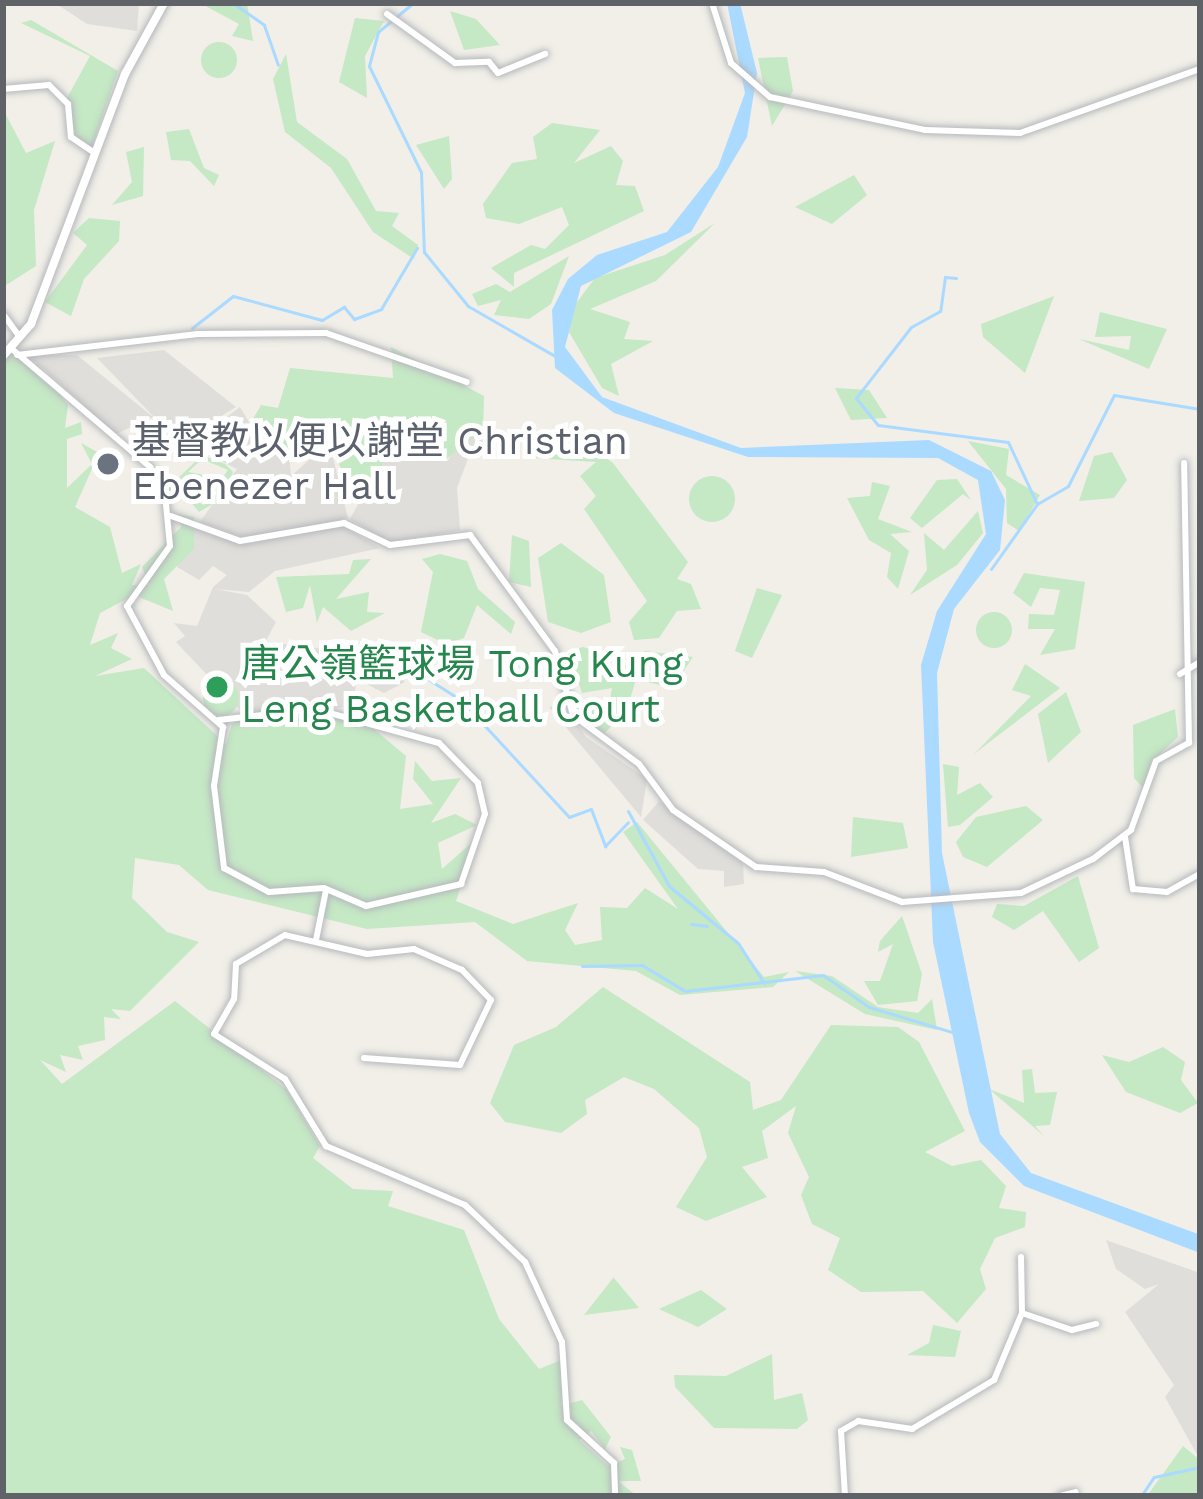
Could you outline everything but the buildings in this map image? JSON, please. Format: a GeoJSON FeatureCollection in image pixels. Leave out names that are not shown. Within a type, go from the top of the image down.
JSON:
{"type":"FeatureCollection","features":[{"type":"Feature","properties":{"kind":"main road"},"geometry":{"type":"LineString","coordinates":[[3,356],[15,352],[22,339],[95,153],[164,3]]}},
{"type":"Feature","properties":{"kind":"street"},"geometry":{"type":"LineString","coordinates":[[712,3],[739,73],[770,97],[925,130],[1020,133],[1200,69]]}},
{"type":"Feature","properties":{"kind":"street"},"geometry":{"type":"LineString","coordinates":[[388,15],[405,24],[442,60],[489,62],[498,73],[545,54]]}},
{"type":"Feature","properties":{"kind":"street"},"geometry":{"type":"LineString","coordinates":[[3,89],[49,85],[68,104],[71,137],[95,153]]}},
{"type":"Feature","properties":{"kind":"street"},"geometry":{"type":"LineString","coordinates":[[3,314],[22,339]]}},
{"type":"Feature","properties":{"kind":"street"},"geometry":{"type":"LineString","coordinates":[[15,352],[198,334],[327,334],[467,382]]}},
{"type":"Feature","properties":{"kind":"street"},"geometry":{"type":"LineString","coordinates":[[15,352],[150,467],[171,516],[167,552],[128,610],[164,674],[219,720],[294,709],[369,716],[439,743],[478,783],[484,829],[459,886],[366,906],[326,889],[269,892],[220,864],[219,720]]}},
{"type":"Feature","properties":{"kind":"street"},"geometry":{"type":"LineString","coordinates":[[1184,463],[1193,560],[1180,674],[1191,739],[1156,761],[1125,837],[1133,889],[1167,892],[1200,874]]}},
{"type":"Feature","properties":{"kind":"street"},"geometry":{"type":"LineString","coordinates":[[171,516],[240,541],[350,522],[390,544],[470,535],[555,651],[573,715],[639,764],[673,810],[756,867],[824,872],[893,902],[1021,893],[1125,837]]}},
{"type":"Feature","properties":{"kind":"street"},"geometry":{"type":"LineString","coordinates":[[1180,674],[1200,662]]}},
{"type":"Feature","properties":{"kind":"street"},"geometry":{"type":"LineString","coordinates":[[316,940],[326,889]]}},
{"type":"Feature","properties":{"kind":"street"},"geometry":{"type":"LineString","coordinates":[[364,1058],[460,1065],[491,1000],[421,950],[367,954],[285,934],[248,952],[212,1031],[285,1079],[326,1146],[465,1205],[525,1262],[562,1342],[567,1420],[612,1459],[615,1496]]}},
{"type":"Feature","properties":{"kind":"street"},"geometry":{"type":"LineString","coordinates":[[845,1496],[841,1431],[858,1421],[912,1429],[929,1409],[987,1388],[1022,1312],[1021,1257]]}},
{"type":"Feature","properties":{"kind":"street"},"geometry":{"type":"LineString","coordinates":[[1022,1312],[1072,1330],[1096,1324]]}},
{"type":"Feature","properties":{"kind":"street"},"geometry":{"type":"LineString","coordinates":[[1060,1496],[1076,1492]]}},
{"type":"Feature","properties":{"kind":"shaded area"},"geometry":{"type":"Polygon","coordinates":[[[55,3],[139,3],[137,31],[87,24],[55,3]]]}},
{"type":"Feature","properties":{"kind":"shaded area"},"geometry":{"type":"Polygon","coordinates":[[[164,350],[236,407],[210,423],[200,450],[183,447],[97,358],[164,350]]]}},
{"type":"Feature","properties":{"kind":"shaded area"},"geometry":{"type":"Polygon","coordinates":[[[28,355],[77,355],[153,417],[116,434],[28,355]]]}},
{"type":"Feature","properties":{"kind":"shaded area"},"geometry":{"type":"Polygon","coordinates":[[[240,407],[260,440],[289,454],[291,476],[329,442],[348,518],[247,539],[200,522],[237,469],[205,453],[216,425],[240,407]]]}},
{"type":"Feature","properties":{"kind":"shaded area"},"geometry":{"type":"Polygon","coordinates":[[[485,427],[493,446],[469,456],[457,488],[460,530],[390,543],[350,519],[400,429],[424,457],[448,461],[456,441],[485,427]]]}},
{"type":"Feature","properties":{"kind":"shaded area"},"geometry":{"type":"Polygon","coordinates":[[[343,526],[380,548],[275,571],[249,592],[215,589],[247,595],[276,622],[263,646],[279,670],[283,644],[325,649],[313,671],[357,683],[350,707],[242,712],[176,642],[185,636],[174,623],[197,626],[213,587],[227,575],[213,566],[199,580],[177,567],[194,528],[250,543],[343,526]]]}},
{"type":"Feature","properties":{"kind":"shaded area"},"geometry":{"type":"Polygon","coordinates":[[[331,648],[385,662],[405,682],[384,693],[323,662],[331,648]]]}},
{"type":"Feature","properties":{"kind":"shaded area"},"geometry":{"type":"Polygon","coordinates":[[[564,705],[586,737],[647,779],[641,817],[549,707],[564,705]]]}},
{"type":"Feature","properties":{"kind":"shaded area"},"geometry":{"type":"Polygon","coordinates":[[[659,801],[743,863],[744,884],[724,887],[724,871],[698,869],[643,820],[659,801]]]}},
{"type":"Feature","properties":{"kind":"shaded area"},"geometry":{"type":"Polygon","coordinates":[[[1106,1240],[1200,1273],[1200,1460],[1165,1397],[1174,1385],[1125,1312],[1159,1284],[1145,1289],[1116,1269],[1106,1240]]]}},
{"type":"Feature","properties":{"kind":"green space"},"geometry":{"type":"Polygon","coordinates":[[[200,3],[247,3],[253,41],[232,36],[239,24],[200,3]]]}},
{"type":"Feature","properties":{"kind":"green space"},"geometry":{"type":"Polygon","coordinates":[[[450,11],[476,19],[500,45],[464,50],[450,11]]]}},
{"type":"Feature","properties":{"kind":"green space"},"geometry":{"type":"Polygon","coordinates":[[[355,18],[384,21],[365,56],[367,98],[339,82],[355,18]]]}},
{"type":"Feature","properties":{"kind":"green space"},"geometry":{"type":"Polygon","coordinates":[[[31,20],[118,71],[91,149],[76,138],[67,98],[90,56],[21,23],[31,20]]]}},
{"type":"Feature","properties":{"kind":"green space"},"geometry":{"type":"Polygon","coordinates":[[[219,42],[231,48],[237,60],[231,72],[219,78],[207,72],[201,60],[207,48],[219,42]]]}},
{"type":"Feature","properties":{"kind":"green space"},"geometry":{"type":"Polygon","coordinates":[[[286,54],[297,122],[347,159],[376,211],[399,213],[392,226],[418,245],[414,259],[373,232],[331,168],[285,132],[273,79],[286,54]]]}},
{"type":"Feature","properties":{"kind":"green space"},"geometry":{"type":"Polygon","coordinates":[[[787,57],[793,91],[772,126],[758,58],[787,57]]]}},
{"type":"Feature","properties":{"kind":"green space"},"geometry":{"type":"Polygon","coordinates":[[[3,109],[26,153],[55,141],[34,210],[36,266],[3,287],[3,109]]]}},
{"type":"Feature","properties":{"kind":"green space"},"geometry":{"type":"Polygon","coordinates":[[[552,123],[600,130],[574,163],[611,146],[623,161],[616,185],[635,186],[644,211],[514,273],[514,287],[491,268],[531,245],[545,249],[569,225],[562,207],[519,224],[486,218],[483,204],[512,163],[537,159],[533,137],[552,123]]]}},
{"type":"Feature","properties":{"kind":"green space"},"geometry":{"type":"Polygon","coordinates":[[[189,129],[204,168],[219,175],[214,186],[190,161],[171,160],[166,132],[189,129]]]}},
{"type":"Feature","properties":{"kind":"green space"},"geometry":{"type":"Polygon","coordinates":[[[449,136],[452,179],[444,189],[416,145],[449,136]]]}},
{"type":"Feature","properties":{"kind":"green space"},"geometry":{"type":"Polygon","coordinates":[[[144,147],[143,196],[112,205],[132,182],[126,152],[144,147]]]}},
{"type":"Feature","properties":{"kind":"green space"},"geometry":{"type":"Polygon","coordinates":[[[854,175],[867,195],[832,224],[795,207],[854,175]]]}},
{"type":"Feature","properties":{"kind":"green space"},"geometry":{"type":"Polygon","coordinates":[[[89,218],[120,221],[119,241],[84,279],[71,316],[45,302],[87,245],[73,233],[89,218]]]}},
{"type":"Feature","properties":{"kind":"green space"},"geometry":{"type":"Polygon","coordinates":[[[715,223],[656,281],[590,309],[630,322],[624,339],[653,341],[611,364],[619,396],[602,388],[569,332],[574,306],[595,278],[665,255],[715,223]]]}},
{"type":"Feature","properties":{"kind":"green space"},"geometry":{"type":"Polygon","coordinates":[[[569,256],[551,304],[529,319],[494,315],[501,300],[478,306],[472,294],[496,284],[510,292],[569,256]]]}},
{"type":"Feature","properties":{"kind":"green space"},"geometry":{"type":"Polygon","coordinates":[[[1054,296],[1025,373],[983,337],[981,324],[1054,296]]]}},
{"type":"Feature","properties":{"kind":"green space"},"geometry":{"type":"Polygon","coordinates":[[[1100,312],[1167,329],[1149,369],[1079,339],[1129,350],[1131,336],[1095,337],[1100,312]]]}},
{"type":"Feature","properties":{"kind":"green space"},"geometry":{"type":"Polygon","coordinates":[[[391,347],[484,396],[483,430],[445,460],[419,453],[409,428],[395,427],[370,501],[358,503],[334,454],[309,441],[287,452],[249,426],[261,405],[278,408],[290,368],[393,378],[391,347]]]}},
{"type":"Feature","properties":{"kind":"green space"},"geometry":{"type":"Polygon","coordinates":[[[3,353],[38,365],[68,405],[65,428],[81,422],[82,434],[67,439],[67,488],[92,464],[81,443],[99,453],[75,507],[110,527],[122,573],[141,564],[132,585],[149,585],[142,567],[182,526],[172,513],[194,517],[194,549],[164,579],[173,611],[134,595],[100,613],[90,645],[118,633],[111,648],[132,659],[95,676],[144,668],[226,744],[232,724],[257,711],[356,714],[406,756],[400,809],[433,804],[413,779],[415,761],[432,781],[461,778],[431,823],[455,814],[477,825],[438,843],[442,869],[477,838],[456,901],[513,924],[578,903],[565,930],[575,945],[602,940],[600,907],[627,908],[645,888],[678,909],[623,832],[637,822],[764,977],[789,972],[773,987],[680,995],[636,971],[527,961],[475,922],[367,929],[208,890],[179,865],[135,858],[132,898],[167,932],[199,942],[130,1011],[111,1009],[121,1019],[104,1017],[105,1040],[78,1046],[83,1060],[60,1055],[66,1072],[40,1060],[62,1084],[175,1001],[287,1090],[320,1146],[313,1158],[353,1189],[393,1191],[388,1206],[464,1230],[499,1319],[539,1369],[564,1359],[561,1406],[582,1400],[611,1437],[605,1449],[591,1431],[579,1440],[608,1466],[625,1459],[620,1447],[632,1450],[641,1481],[618,1481],[637,1496],[3,1496],[3,353]]]}},
{"type":"Feature","properties":{"kind":"green space"},"geometry":{"type":"Polygon","coordinates":[[[835,388],[869,390],[887,418],[851,420],[835,388]]]}},
{"type":"Feature","properties":{"kind":"green space"},"geometry":{"type":"Polygon","coordinates":[[[570,432],[613,463],[688,562],[677,579],[691,584],[701,609],[677,611],[659,638],[634,640],[629,622],[647,601],[584,509],[596,496],[580,476],[596,462],[532,458],[524,446],[574,447],[570,432]]]}},
{"type":"Feature","properties":{"kind":"green space"},"geometry":{"type":"Polygon","coordinates":[[[968,441],[1009,449],[1006,475],[1040,495],[1019,531],[1007,523],[1006,489],[968,441]]]}},
{"type":"Feature","properties":{"kind":"green space"},"geometry":{"type":"Polygon","coordinates":[[[1112,452],[1127,480],[1114,498],[1079,501],[1094,456],[1112,452]]]}},
{"type":"Feature","properties":{"kind":"green space"},"geometry":{"type":"Polygon","coordinates":[[[202,455],[233,472],[221,499],[199,512],[185,495],[204,505],[228,470],[202,459],[188,472],[210,476],[199,492],[165,491],[202,455]]]}},
{"type":"Feature","properties":{"kind":"green space"},"geometry":{"type":"Polygon","coordinates":[[[712,476],[729,482],[735,499],[729,516],[712,522],[695,516],[689,499],[695,482],[712,476]]]}},
{"type":"Feature","properties":{"kind":"green space"},"geometry":{"type":"Polygon","coordinates":[[[957,479],[971,500],[963,494],[922,528],[910,518],[937,480],[957,479]]]}},
{"type":"Feature","properties":{"kind":"green space"},"geometry":{"type":"Polygon","coordinates":[[[872,482],[890,486],[878,519],[912,532],[890,534],[909,551],[898,589],[887,577],[891,553],[869,540],[847,498],[870,496],[872,482]]]}},
{"type":"Feature","properties":{"kind":"green space"},"geometry":{"type":"Polygon","coordinates":[[[978,511],[983,533],[957,565],[910,595],[927,570],[924,533],[944,550],[978,511]]]}},
{"type":"Feature","properties":{"kind":"green space"},"geometry":{"type":"Polygon","coordinates":[[[512,535],[529,541],[531,587],[509,582],[512,535]]]}},
{"type":"Feature","properties":{"kind":"green space"},"geometry":{"type":"Polygon","coordinates":[[[561,543],[604,575],[611,622],[581,633],[548,622],[538,558],[561,543]]]}},
{"type":"Feature","properties":{"kind":"green space"},"geometry":{"type":"Polygon","coordinates":[[[440,554],[467,561],[478,589],[515,622],[511,634],[477,605],[464,638],[446,644],[421,632],[433,572],[422,559],[440,554]]]}},
{"type":"Feature","properties":{"kind":"green space"},"geometry":{"type":"Polygon","coordinates":[[[371,559],[336,599],[369,592],[367,612],[385,613],[351,631],[323,607],[317,623],[310,585],[303,608],[286,612],[276,577],[349,574],[353,560],[371,559]]]}},
{"type":"Feature","properties":{"kind":"green space"},"geometry":{"type":"Polygon","coordinates":[[[1024,573],[1085,582],[1075,649],[1040,655],[1055,629],[1028,629],[1029,614],[1054,615],[1060,590],[1040,588],[1031,607],[1013,593],[1024,573]]]}},
{"type":"Feature","properties":{"kind":"green space"},"geometry":{"type":"Polygon","coordinates":[[[757,588],[782,595],[752,658],[735,651],[757,588]]]}},
{"type":"Feature","properties":{"kind":"green space"},"geometry":{"type":"Polygon","coordinates":[[[994,612],[1007,617],[1012,630],[1007,643],[994,648],[981,643],[976,630],[981,617],[994,612]]]}},
{"type":"Feature","properties":{"kind":"green space"},"geometry":{"type":"Polygon","coordinates":[[[583,647],[610,655],[591,668],[614,674],[645,651],[693,657],[672,688],[636,679],[626,713],[598,739],[580,708],[609,704],[612,688],[582,693],[568,651],[583,647]]]}},
{"type":"Feature","properties":{"kind":"green space"},"geometry":{"type":"Polygon","coordinates":[[[1025,664],[1060,688],[974,754],[1031,696],[1012,690],[1025,664]]]}},
{"type":"Feature","properties":{"kind":"green space","name":"唐公嶺籃球場 Tong Kung Leng Basketball Court"},"geometry":{"type":"Polygon","coordinates":[[[221,680],[234,685],[239,698],[234,711],[221,716],[208,711],[203,698],[208,685],[221,680]]]}},
{"type":"Feature","properties":{"kind":"green space"},"geometry":{"type":"Polygon","coordinates":[[[1066,692],[1081,732],[1048,763],[1038,714],[1066,692]]]}},
{"type":"Feature","properties":{"kind":"green space"},"geometry":{"type":"Polygon","coordinates":[[[1175,709],[1178,737],[1151,762],[1145,790],[1134,778],[1133,725],[1175,709]]]}},
{"type":"Feature","properties":{"kind":"green space"},"geometry":{"type":"Polygon","coordinates":[[[943,764],[959,767],[957,795],[980,783],[993,797],[960,825],[948,827],[943,764]]]}},
{"type":"Feature","properties":{"kind":"green space"},"geometry":{"type":"Polygon","coordinates":[[[1026,806],[1043,820],[987,867],[963,857],[956,842],[976,817],[1026,806]]]}},
{"type":"Feature","properties":{"kind":"green space"},"geometry":{"type":"Polygon","coordinates":[[[853,817],[903,823],[908,848],[851,857],[853,817]]]}},
{"type":"Feature","properties":{"kind":"green space"},"geometry":{"type":"Polygon","coordinates":[[[1078,876],[1099,948],[1079,962],[1043,911],[1014,930],[992,917],[997,904],[1024,906],[1078,876]]]}},
{"type":"Feature","properties":{"kind":"green space"},"geometry":{"type":"Polygon","coordinates":[[[902,916],[922,974],[917,1001],[878,1005],[864,981],[880,981],[893,944],[878,952],[880,941],[902,916]]]}},
{"type":"Feature","properties":{"kind":"green space"},"geometry":{"type":"Polygon","coordinates":[[[795,971],[832,976],[878,1007],[918,1013],[932,999],[937,1030],[865,1014],[795,971]]]}},
{"type":"Feature","properties":{"kind":"green space"},"geometry":{"type":"Polygon","coordinates":[[[603,987],[750,1082],[753,1110],[781,1100],[831,1025],[898,1027],[919,1042],[965,1131],[925,1152],[952,1166],[981,1160],[1006,1186],[999,1208],[1026,1212],[1025,1227],[995,1238],[980,1269],[986,1289],[957,1323],[923,1291],[861,1292],[828,1270],[840,1238],[812,1224],[801,1195],[809,1177],[788,1133],[796,1106],[762,1131],[768,1158],[742,1167],[767,1197],[706,1221],[676,1207],[707,1157],[699,1128],[654,1089],[624,1077],[585,1100],[587,1114],[561,1133],[505,1122],[490,1103],[514,1045],[556,1027],[603,987]]]}},
{"type":"Feature","properties":{"kind":"green space"},"geometry":{"type":"Polygon","coordinates":[[[1163,1047],[1185,1062],[1181,1080],[1198,1103],[1180,1113],[1126,1092],[1102,1055],[1129,1062],[1163,1047]]]}},
{"type":"Feature","properties":{"kind":"green space"},"geometry":{"type":"Polygon","coordinates":[[[1032,1069],[1035,1093],[1057,1092],[1050,1125],[1035,1126],[1044,1136],[989,1089],[1024,1103],[1022,1070],[1032,1069]]]}},
{"type":"Feature","properties":{"kind":"green space"},"geometry":{"type":"Polygon","coordinates":[[[613,1278],[639,1308],[584,1315],[613,1278]]]}},
{"type":"Feature","properties":{"kind":"green space"},"geometry":{"type":"Polygon","coordinates":[[[701,1290],[727,1309],[698,1327],[659,1309],[701,1290]]]}},
{"type":"Feature","properties":{"kind":"green space"},"geometry":{"type":"Polygon","coordinates":[[[933,1325],[961,1331],[955,1357],[907,1355],[929,1343],[933,1325]]]}},
{"type":"Feature","properties":{"kind":"green space"},"geometry":{"type":"Polygon","coordinates":[[[772,1354],[774,1400],[802,1393],[808,1420],[797,1429],[714,1428],[675,1387],[674,1375],[726,1376],[772,1354]]]}},
{"type":"Feature","properties":{"kind":"green space"},"geometry":{"type":"Polygon","coordinates":[[[1183,1446],[1200,1460],[1200,1496],[1147,1496],[1183,1446]]]}},
{"type":"Feature","properties":{"kind":"water"},"geometry":{"type":"Polygon","coordinates":[[[727,3],[740,3],[757,73],[747,137],[691,232],[581,286],[565,347],[602,397],[741,448],[929,440],[991,471],[1005,500],[1000,550],[954,609],[937,673],[942,853],[1000,1134],[1031,1173],[1198,1234],[1200,1253],[1024,1186],[980,1142],[969,1113],[933,942],[921,665],[937,611],[986,534],[978,480],[938,458],[748,457],[614,413],[555,368],[552,310],[568,279],[597,255],[667,232],[718,167],[745,93],[727,3]]]}},
{"type":"Feature","properties":{"kind":"waterway"},"geometry":{"type":"LineString","coordinates":[[233,3],[264,25],[278,65]]}},
{"type":"Feature","properties":{"kind":"waterway"},"geometry":{"type":"LineString","coordinates":[[413,3],[378,32],[369,66],[421,172],[424,252],[468,306],[555,356]]}},
{"type":"Feature","properties":{"kind":"waterway"},"geometry":{"type":"LineString","coordinates":[[192,328],[233,296],[322,320],[344,307],[354,319],[381,309],[417,248]]}},
{"type":"Feature","properties":{"kind":"waterway"},"geometry":{"type":"LineString","coordinates":[[956,278],[945,277],[940,311],[911,327],[856,398],[878,425],[1008,442],[1037,504]]}},
{"type":"Feature","properties":{"kind":"waterway"},"geometry":{"type":"LineString","coordinates":[[991,569],[1037,504],[1068,486],[1114,395],[1200,409]]}},
{"type":"Feature","properties":{"kind":"waterway"},"geometry":{"type":"LineString","coordinates":[[415,671],[461,700],[569,817],[591,809],[605,846],[628,822]]}},
{"type":"Feature","properties":{"kind":"waterway"},"geometry":{"type":"LineString","coordinates":[[628,811],[669,886],[738,943],[764,983]]}},
{"type":"Feature","properties":{"kind":"waterway"},"geometry":{"type":"LineString","coordinates":[[691,924],[707,926]]}},
{"type":"Feature","properties":{"kind":"waterway"},"geometry":{"type":"LineString","coordinates":[[582,966],[642,965],[685,991],[823,975],[869,1007],[952,1032]]}},
{"type":"Feature","properties":{"kind":"waterway"},"geometry":{"type":"LineString","coordinates":[[1141,1496],[1154,1477],[1200,1467]]}},
{"type":"Feature","properties":{"kind":"place","name":"基督教以便以謝堂 Christian Ebenezer Hall"},"geometry":{"type":"Point","coordinates":[108,464]}},
{"type":"Feature","properties":{"kind":"place","name":"唐公嶺籃球場 Tong Kung Leng Basketball Court"},"geometry":{"type":"Point","coordinates":[217,687]}}]}
